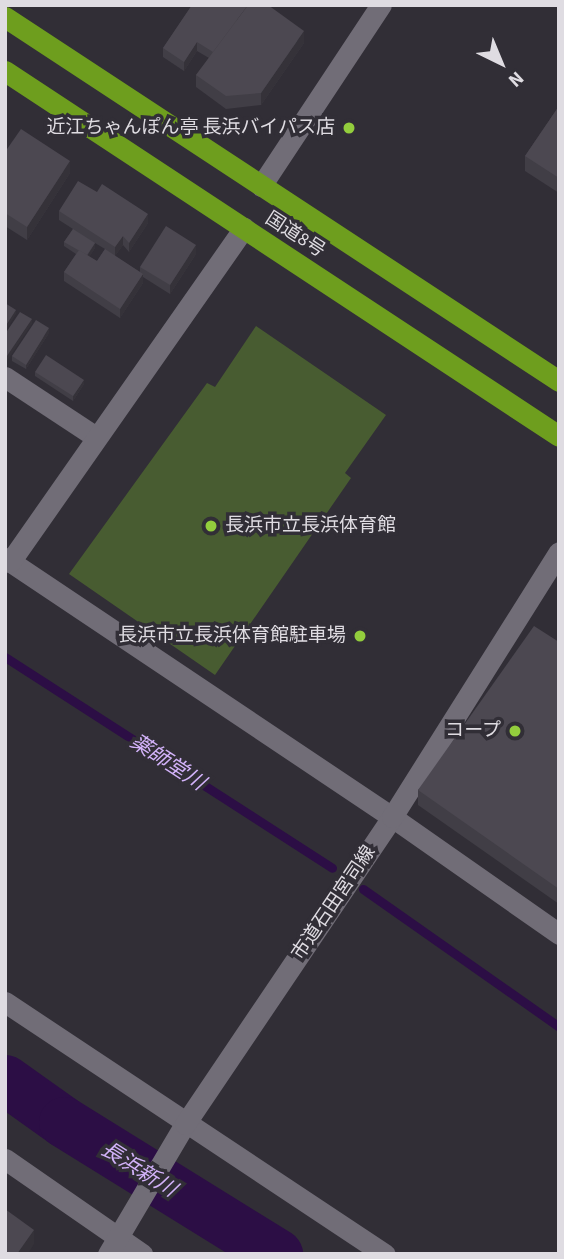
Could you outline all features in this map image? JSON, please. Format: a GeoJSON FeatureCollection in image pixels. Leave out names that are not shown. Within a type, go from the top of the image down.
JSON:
{"type":"FeatureCollection","features":[{"type":"Feature","properties":{"kind":"highway","name":"国道8号"},"geometry":{"type":"LineString","coordinates":[[5,17],[559,380]]}},
{"type":"Feature","properties":{"kind":"highway","name":"国道8号"},"geometry":{"type":"LineString","coordinates":[[5,71],[559,436]]}},
{"type":"Feature","properties":{"kind":"street"},"geometry":{"type":"LineString","coordinates":[[261,186],[381,5]]}},
{"type":"Feature","properties":{"kind":"street"},"geometry":{"type":"LineString","coordinates":[[244,228],[8,560],[392,817],[559,934]]}},
{"type":"Feature","properties":{"kind":"street"},"geometry":{"type":"LineString","coordinates":[[5,377],[96,436]]}},
{"type":"Feature","properties":{"kind":"street","name":"市道石田宮司線"},"geometry":{"type":"LineString","coordinates":[[113,1246],[180,1134],[392,817],[559,552]]}},
{"type":"Feature","properties":{"kind":"street"},"geometry":{"type":"LineString","coordinates":[[5,1002],[180,1134],[384,1254]]}},
{"type":"Feature","properties":{"kind":"street"},"geometry":{"type":"LineString","coordinates":[[5,1159],[113,1246],[142,1254]]}},
{"type":"Feature","properties":{"kind":"green space","name":"長浜市立長浜体育館"},"geometry":{"type":"Polygon","coordinates":[[[256,326],[386,415],[345,473],[351,478],[215,675],[69,574],[207,383],[215,387],[256,326]]]}},
{"type":"Feature","properties":{"kind":"building"},"geometry":{"type":"Polygon","coordinates":[[[192,5],[248,5],[213,52],[197,42],[184,62],[163,48],[192,5]]]}},
{"type":"Feature","properties":{"kind":"building"},"geometry":{"type":"Polygon","coordinates":[[[248,5],[268,5],[304,31],[261,93],[226,96],[196,75],[248,5]]]}},
{"type":"Feature","properties":{"kind":"building"},"geometry":{"type":"Polygon","coordinates":[[[559,106],[559,178],[525,156],[559,106]]]}},
{"type":"Feature","properties":{"kind":"building"},"geometry":{"type":"Polygon","coordinates":[[[21,129],[70,161],[27,227],[5,213],[5,152],[21,129]]]}},
{"type":"Feature","properties":{"kind":"building"},"geometry":{"type":"Polygon","coordinates":[[[78,181],[97,192],[102,184],[148,214],[129,243],[123,236],[115,247],[59,211],[78,181]]]}},
{"type":"Feature","properties":{"kind":"building"},"geometry":{"type":"Polygon","coordinates":[[[166,226],[196,245],[170,285],[140,267],[166,226]]]}},
{"type":"Feature","properties":{"kind":"building"},"geometry":{"type":"Polygon","coordinates":[[[73,229],[95,243],[87,255],[64,242],[73,229]]]}},
{"type":"Feature","properties":{"kind":"building"},"geometry":{"type":"Polygon","coordinates":[[[105,249],[143,274],[120,309],[64,272],[79,250],[97,261],[105,249]]]}},
{"type":"Feature","properties":{"kind":"building"},"geometry":{"type":"Polygon","coordinates":[[[5,303],[16,310],[5,327],[5,303]]]}},
{"type":"Feature","properties":{"kind":"building"},"geometry":{"type":"Polygon","coordinates":[[[20,312],[32,319],[7,356],[5,334],[20,312]]]}},
{"type":"Feature","properties":{"kind":"building"},"geometry":{"type":"Polygon","coordinates":[[[36,320],[49,328],[26,365],[12,356],[36,320]]]}},
{"type":"Feature","properties":{"kind":"building"},"geometry":{"type":"Polygon","coordinates":[[[46,355],[84,380],[73,396],[35,372],[46,355]]]}},
{"type":"Feature","properties":{"kind":"building","name":"コープ"},"geometry":{"type":"Polygon","coordinates":[[[534,626],[559,642],[559,889],[418,790],[534,626]]]}},
{"type":"Feature","properties":{"kind":"building"},"geometry":{"type":"Polygon","coordinates":[[[5,1209],[34,1230],[17,1254],[5,1254],[5,1209]]]}},
{"type":"Feature","properties":{"kind":"waterway","name":"薬師堂川"},"geometry":{"type":"LineString","coordinates":[[5,657],[332,868]]}},
{"type":"Feature","properties":{"kind":"waterway","name":"薬師堂川"},"geometry":{"type":"LineString","coordinates":[[363,889],[559,1027]]}},
{"type":"Feature","properties":{"kind":"waterway","name":"長浜新川"},"geometry":{"type":"LineString","coordinates":[[5,1080],[64,1122],[277,1254]]}},
{"type":"Feature","properties":{"kind":"place","name":"近江ちゃんぽん亭 長浜バイパス店"},"geometry":{"type":"Point","coordinates":[349,128]}},
{"type":"Feature","properties":{"kind":"place","name":"長浜市立長浜体育館"},"geometry":{"type":"Point","coordinates":[211,526]}},
{"type":"Feature","properties":{"kind":"place","name":"長浜市立長浜体育館駐車場"},"geometry":{"type":"Point","coordinates":[360,636]}},
{"type":"Feature","properties":{"kind":"place","name":"コープ"},"geometry":{"type":"Point","coordinates":[515,731]}}]}
